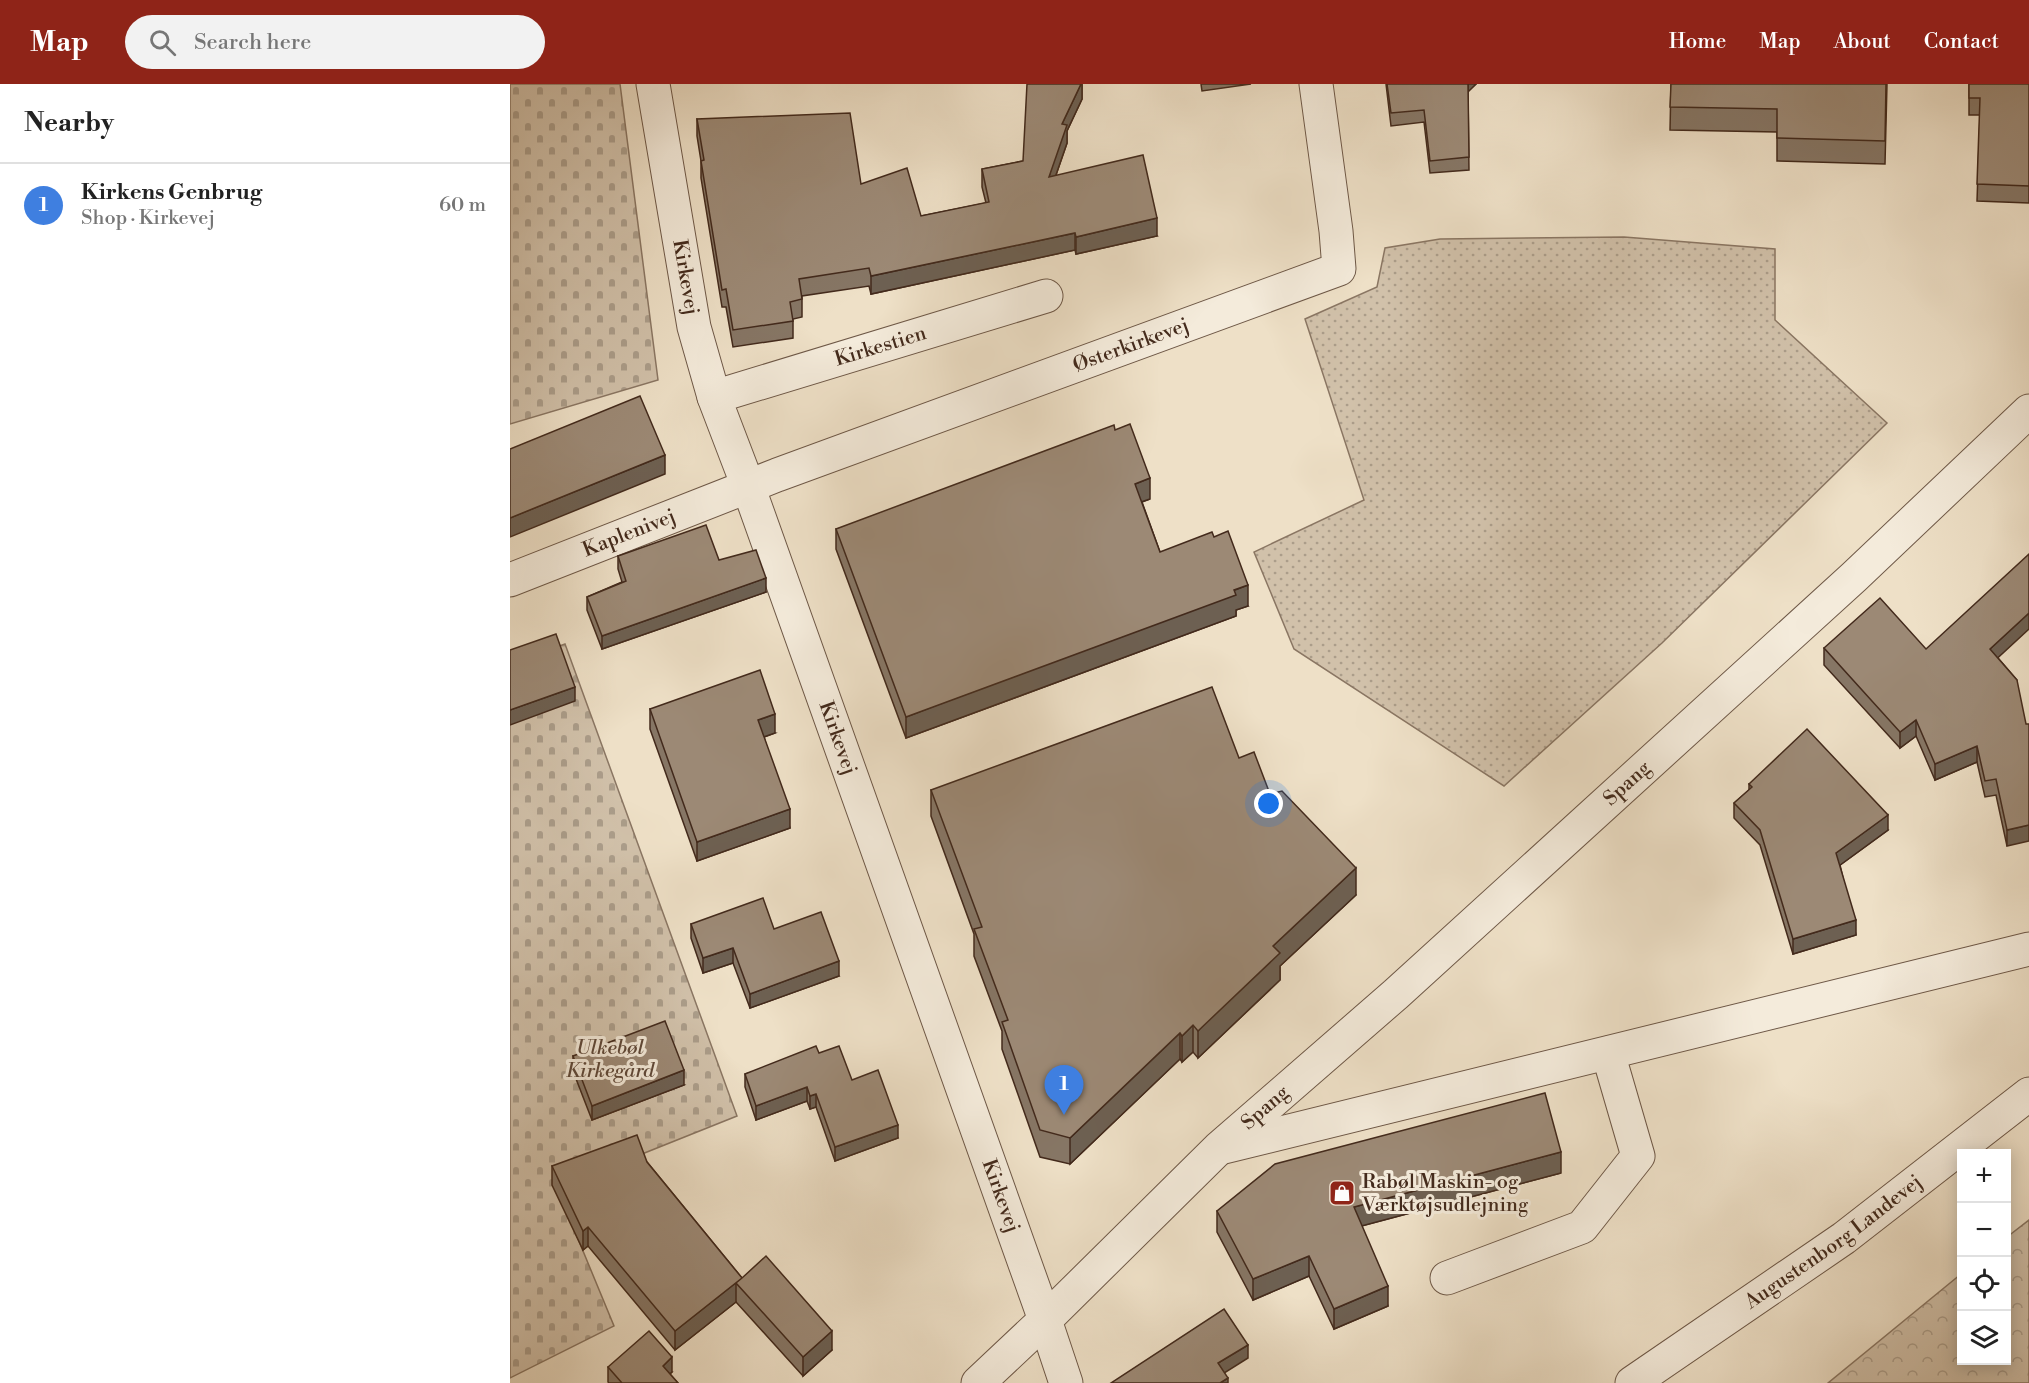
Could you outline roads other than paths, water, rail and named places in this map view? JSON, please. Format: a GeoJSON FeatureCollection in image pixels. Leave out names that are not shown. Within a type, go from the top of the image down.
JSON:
{"type":"FeatureCollection","features":[{"type":"Feature","properties":{"kind":"street","name":"Kirkevej"},"geometry":{"type":"LineString","coordinates":[[653,84],[694,327],[714,398],[748,486],[1045,1320],[1065,1383]]}},
{"type":"Feature","properties":{"kind":"street","name":"Østerkirkevej"},"geometry":{"type":"LineString","coordinates":[[748,486],[1339,269],[1316,84]]}},
{"type":"Feature","properties":{"kind":"street","name":"Kirkestien"},"geometry":{"type":"LineString","coordinates":[[714,398],[1046,296]]}},
{"type":"Feature","properties":{"kind":"street","name":"Spang"},"geometry":{"type":"LineString","coordinates":[[978,1383],[1219,1148],[1396,994],[1854,578],[2029,411]]}},
{"type":"Feature","properties":{"kind":"street","name":"Kaplenivej"},"geometry":{"type":"LineString","coordinates":[[510,580],[748,486]]}},
{"type":"Feature","properties":{"kind":"street","name":"Spang"},"geometry":{"type":"LineString","coordinates":[[1219,1148],[2029,949]]}},
{"type":"Feature","properties":{"kind":"street"},"geometry":{"type":"LineString","coordinates":[[1447,1278],[1582,1227],[1638,1156],[1608,1053]]}},
{"type":"Feature","properties":{"kind":"street","name":"Augustenborg Landevej"},"geometry":{"type":"LineString","coordinates":[[1632,1383],[1844,1238],[2029,1094]]}},
{"type":"Feature","properties":{"kind":"place","name":"Kirkens Genbrug"},"geometry":{"type":"Point","coordinates":[1064,1115]}},
{"type":"Feature","properties":{"kind":"place","name":"Rabøl Maskin- og Værktøjsudlejning"},"geometry":{"type":"Point","coordinates":[1342,1193]}},
{"type":"Feature","properties":{"kind":"park label","name":"Ulkebøl Kirkegård"},"geometry":{"type":"Point","coordinates":[610,1060]}}]}
